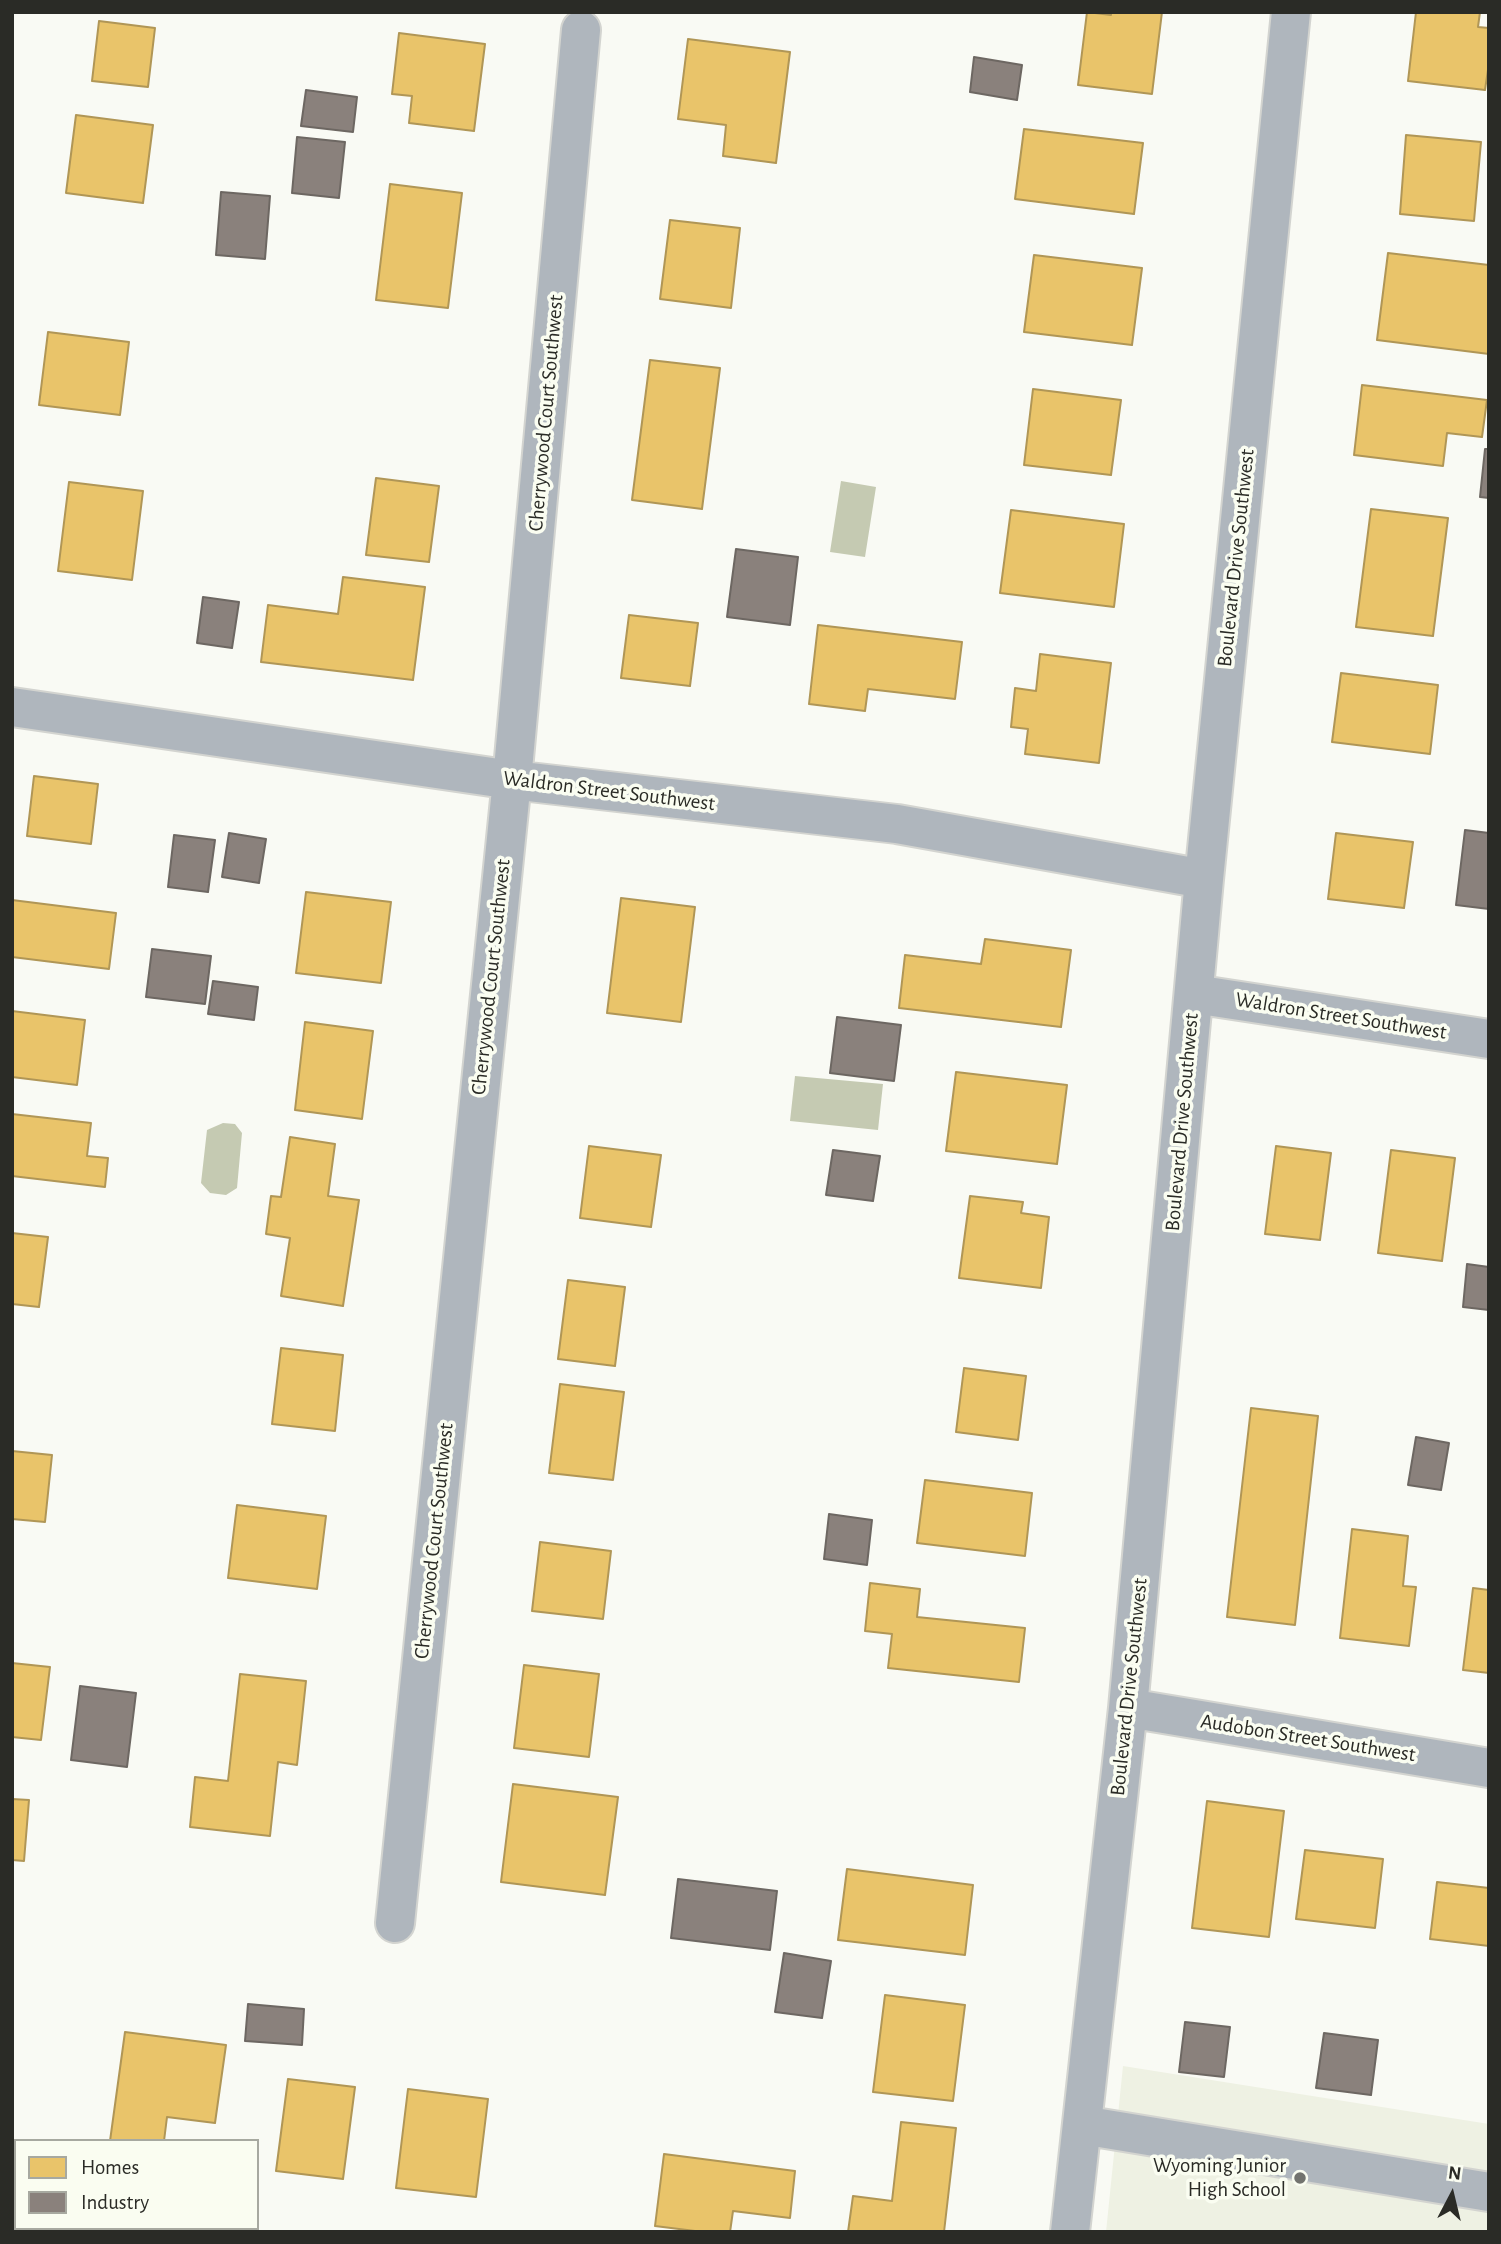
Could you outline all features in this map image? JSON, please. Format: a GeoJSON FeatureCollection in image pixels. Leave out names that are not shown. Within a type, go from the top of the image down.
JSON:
{"type":"FeatureCollection","features":[{"type":"Feature","properties":{"kind":"street","name":"Boulevard Drive Southwest"},"geometry":{"type":"LineString","coordinates":[[1070,2232],[1128,1708],[1204,879],[1291,12]]}},
{"type":"Feature","properties":{"kind":"street","name":"Cherrywood Court Southwest"},"geometry":{"type":"LineString","coordinates":[[395,1923],[512,780],[581,30]]}},
{"type":"Feature","properties":{"kind":"street","name":"Waldron Street Southwest"},"geometry":{"type":"LineString","coordinates":[[12,707],[512,780],[898,824],[1204,879]]}},
{"type":"Feature","properties":{"kind":"street","name":"Waldron Street Southwest"},"geometry":{"type":"LineString","coordinates":[[1194,994],[1489,1039]]}},
{"type":"Feature","properties":{"kind":"street","name":"Audobon Street Southwest"},"geometry":{"type":"LineString","coordinates":[[1128,1708],[1489,1768]]}},
{"type":"Feature","properties":{"kind":"street"},"geometry":{"type":"LineString","coordinates":[[1082,2125],[1489,2192]]}},
{"type":"Feature","properties":{"kind":"shaded area"},"geometry":{"type":"Polygon","coordinates":[[[841,481],[876,487],[865,557],[830,552],[841,481]]]}},
{"type":"Feature","properties":{"kind":"shaded area"},"geometry":{"type":"Polygon","coordinates":[[[795,1076],[883,1084],[878,1130],[790,1121],[795,1076]]]}},
{"type":"Feature","properties":{"kind":"shaded area"},"geometry":{"type":"Polygon","coordinates":[[[223,1123],[235,1124],[242,1133],[237,1188],[226,1195],[210,1193],[201,1183],[207,1130],[223,1123]]]}},
{"type":"Feature","properties":{"kind":"shaded area","name":"Wyoming Junior High School"},"geometry":{"type":"Polygon","coordinates":[[[1123,2066],[1489,2124],[1489,2232],[1106,2232],[1123,2066]]]}},
{"type":"Feature","properties":{"kind":"building: Homes"},"geometry":{"type":"Polygon","coordinates":[[[1087,12],[1111,15],[1111,12],[1162,12],[1152,94],[1078,85],[1087,12]]]}},
{"type":"Feature","properties":{"kind":"building: Homes"},"geometry":{"type":"Polygon","coordinates":[[[1416,12],[1480,12],[1478,27],[1489,28],[1489,63],[1485,90],[1408,81],[1416,12]]]}},
{"type":"Feature","properties":{"kind":"building: Homes"},"geometry":{"type":"Polygon","coordinates":[[[99,21],[155,28],[148,87],[92,81],[99,21]]]}},
{"type":"Feature","properties":{"kind":"building: Homes"},"geometry":{"type":"Polygon","coordinates":[[[399,33],[485,44],[474,131],[409,123],[412,96],[392,94],[399,33]]]}},
{"type":"Feature","properties":{"kind":"building: Homes"},"geometry":{"type":"Polygon","coordinates":[[[688,39],[790,52],[776,163],[723,156],[726,125],[678,119],[688,39]]]}},
{"type":"Feature","properties":{"kind":"building: Homes"},"geometry":{"type":"Polygon","coordinates":[[[76,115],[153,125],[143,203],[66,193],[76,115]]]}},
{"type":"Feature","properties":{"kind":"building: Homes"},"geometry":{"type":"Polygon","coordinates":[[[1024,129],[1143,143],[1134,214],[1015,199],[1024,129]]]}},
{"type":"Feature","properties":{"kind":"building: Homes"},"geometry":{"type":"Polygon","coordinates":[[[1406,135],[1481,142],[1474,221],[1400,214],[1406,135]]]}},
{"type":"Feature","properties":{"kind":"building: Homes"},"geometry":{"type":"Polygon","coordinates":[[[390,184],[462,193],[448,308],[376,300],[390,184]]]}},
{"type":"Feature","properties":{"kind":"building: Homes"},"geometry":{"type":"Polygon","coordinates":[[[670,220],[740,228],[731,308],[660,299],[670,220]]]}},
{"type":"Feature","properties":{"kind":"building: Homes"},"geometry":{"type":"Polygon","coordinates":[[[1388,253],[1489,265],[1489,354],[1377,340],[1388,253]]]}},
{"type":"Feature","properties":{"kind":"building: Homes"},"geometry":{"type":"Polygon","coordinates":[[[1034,255],[1142,268],[1132,345],[1024,332],[1034,255]]]}},
{"type":"Feature","properties":{"kind":"building: Homes"},"geometry":{"type":"Polygon","coordinates":[[[48,332],[129,342],[120,415],[39,405],[48,332]]]}},
{"type":"Feature","properties":{"kind":"building: Homes"},"geometry":{"type":"Polygon","coordinates":[[[650,360],[720,368],[702,509],[632,500],[650,360]]]}},
{"type":"Feature","properties":{"kind":"building: Homes"},"geometry":{"type":"Polygon","coordinates":[[[1362,385],[1487,400],[1482,437],[1447,433],[1443,466],[1354,455],[1362,385]]]}},
{"type":"Feature","properties":{"kind":"building: Homes"},"geometry":{"type":"Polygon","coordinates":[[[1033,389],[1121,400],[1111,475],[1024,465],[1033,389]]]}},
{"type":"Feature","properties":{"kind":"building: Homes"},"geometry":{"type":"Polygon","coordinates":[[[376,478],[439,486],[429,562],[366,555],[376,478]]]}},
{"type":"Feature","properties":{"kind":"building: Homes"},"geometry":{"type":"Polygon","coordinates":[[[69,482],[143,491],[132,580],[58,571],[69,482]]]}},
{"type":"Feature","properties":{"kind":"building: Homes"},"geometry":{"type":"Polygon","coordinates":[[[1371,509],[1448,518],[1433,636],[1356,627],[1371,509]]]}},
{"type":"Feature","properties":{"kind":"building: Homes"},"geometry":{"type":"Polygon","coordinates":[[[1011,510],[1124,524],[1114,607],[1000,593],[1011,510]]]}},
{"type":"Feature","properties":{"kind":"building: Homes"},"geometry":{"type":"Polygon","coordinates":[[[343,577],[425,587],[413,680],[261,662],[268,605],[338,614],[343,577]]]}},
{"type":"Feature","properties":{"kind":"building: Homes"},"geometry":{"type":"Polygon","coordinates":[[[629,615],[698,623],[690,686],[621,678],[629,615]]]}},
{"type":"Feature","properties":{"kind":"building: Homes"},"geometry":{"type":"Polygon","coordinates":[[[818,625],[962,642],[955,699],[868,689],[865,711],[809,704],[818,625]]]}},
{"type":"Feature","properties":{"kind":"building: Homes"},"geometry":{"type":"Polygon","coordinates":[[[1040,654],[1111,663],[1099,763],[1025,754],[1028,729],[1011,727],[1015,688],[1036,691],[1040,654]]]}},
{"type":"Feature","properties":{"kind":"building: Homes"},"geometry":{"type":"Polygon","coordinates":[[[1341,673],[1438,685],[1430,754],[1332,742],[1341,673]]]}},
{"type":"Feature","properties":{"kind":"building: Homes"},"geometry":{"type":"Polygon","coordinates":[[[34,776],[98,784],[91,844],[27,836],[34,776]]]}},
{"type":"Feature","properties":{"kind":"building: Homes"},"geometry":{"type":"Polygon","coordinates":[[[1336,833],[1413,842],[1404,908],[1328,899],[1336,833]]]}},
{"type":"Feature","properties":{"kind":"building: Homes"},"geometry":{"type":"Polygon","coordinates":[[[306,892],[391,902],[381,983],[296,973],[306,892]]]}},
{"type":"Feature","properties":{"kind":"building: Homes"},"geometry":{"type":"Polygon","coordinates":[[[621,898],[695,907],[681,1022],[607,1013],[621,898]]]}},
{"type":"Feature","properties":{"kind":"building: Homes"},"geometry":{"type":"Polygon","coordinates":[[[12,900],[116,913],[109,969],[12,957],[12,900]]]}},
{"type":"Feature","properties":{"kind":"building: Homes"},"geometry":{"type":"Polygon","coordinates":[[[985,939],[1071,950],[1061,1027],[899,1008],[905,955],[981,964],[985,939]]]}},
{"type":"Feature","properties":{"kind":"building: Homes"},"geometry":{"type":"Polygon","coordinates":[[[12,1011],[85,1020],[77,1085],[12,1077],[12,1011]]]}},
{"type":"Feature","properties":{"kind":"building: Homes"},"geometry":{"type":"Polygon","coordinates":[[[305,1022],[373,1031],[362,1119],[295,1110],[305,1022]]]}},
{"type":"Feature","properties":{"kind":"building: Homes"},"geometry":{"type":"Polygon","coordinates":[[[956,1072],[1067,1085],[1057,1164],[946,1151],[956,1072]]]}},
{"type":"Feature","properties":{"kind":"building: Homes"},"geometry":{"type":"Polygon","coordinates":[[[12,1114],[91,1123],[87,1156],[108,1158],[105,1187],[12,1176],[12,1114]]]}},
{"type":"Feature","properties":{"kind":"building: Homes"},"geometry":{"type":"Polygon","coordinates":[[[290,1137],[335,1144],[328,1196],[359,1200],[343,1306],[281,1296],[290,1238],[266,1234],[271,1196],[281,1197],[290,1137]]]}},
{"type":"Feature","properties":{"kind":"building: Homes"},"geometry":{"type":"Polygon","coordinates":[[[589,1146],[661,1155],[651,1227],[580,1218],[589,1146]]]}},
{"type":"Feature","properties":{"kind":"building: Homes"},"geometry":{"type":"Polygon","coordinates":[[[1276,1146],[1331,1153],[1320,1240],[1265,1234],[1276,1146]]]}},
{"type":"Feature","properties":{"kind":"building: Homes"},"geometry":{"type":"Polygon","coordinates":[[[1391,1150],[1455,1158],[1442,1261],[1378,1253],[1391,1150]]]}},
{"type":"Feature","properties":{"kind":"building: Homes"},"geometry":{"type":"Polygon","coordinates":[[[970,1196],[1023,1202],[1021,1213],[1049,1217],[1041,1288],[959,1278],[970,1196]]]}},
{"type":"Feature","properties":{"kind":"building: Homes"},"geometry":{"type":"Polygon","coordinates":[[[12,1233],[48,1237],[39,1307],[12,1304],[12,1233]]]}},
{"type":"Feature","properties":{"kind":"building: Homes"},"geometry":{"type":"Polygon","coordinates":[[[568,1280],[625,1287],[615,1366],[558,1359],[568,1280]]]}},
{"type":"Feature","properties":{"kind":"building: Homes"},"geometry":{"type":"Polygon","coordinates":[[[281,1348],[343,1355],[335,1431],[272,1424],[281,1348]]]}},
{"type":"Feature","properties":{"kind":"building: Homes"},"geometry":{"type":"Polygon","coordinates":[[[964,1368],[1026,1376],[1018,1440],[956,1432],[964,1368]]]}},
{"type":"Feature","properties":{"kind":"building: Homes"},"geometry":{"type":"Polygon","coordinates":[[[560,1384],[624,1392],[613,1480],[549,1473],[560,1384]]]}},
{"type":"Feature","properties":{"kind":"building: Homes"},"geometry":{"type":"Polygon","coordinates":[[[1251,1408],[1318,1416],[1295,1625],[1227,1617],[1251,1408]]]}},
{"type":"Feature","properties":{"kind":"building: Homes"},"geometry":{"type":"Polygon","coordinates":[[[12,1451],[52,1455],[45,1522],[12,1519],[12,1451]]]}},
{"type":"Feature","properties":{"kind":"building: Homes"},"geometry":{"type":"Polygon","coordinates":[[[925,1480],[1032,1493],[1025,1556],[917,1543],[925,1480]]]}},
{"type":"Feature","properties":{"kind":"building: Homes"},"geometry":{"type":"Polygon","coordinates":[[[237,1505],[326,1516],[317,1589],[228,1578],[237,1505]]]}},
{"type":"Feature","properties":{"kind":"building: Homes"},"geometry":{"type":"Polygon","coordinates":[[[1352,1529],[1408,1536],[1403,1586],[1416,1587],[1409,1646],[1340,1638],[1352,1529]]]}},
{"type":"Feature","properties":{"kind":"building: Homes"},"geometry":{"type":"Polygon","coordinates":[[[540,1542],[611,1551],[603,1619],[532,1611],[540,1542]]]}},
{"type":"Feature","properties":{"kind":"building: Homes"},"geometry":{"type":"Polygon","coordinates":[[[870,1583],[920,1589],[917,1617],[1025,1628],[1019,1682],[888,1668],[892,1634],[865,1631],[870,1583]]]}},
{"type":"Feature","properties":{"kind":"building: Homes"},"geometry":{"type":"Polygon","coordinates":[[[1473,1588],[1489,1590],[1489,1673],[1463,1670],[1473,1588]]]}},
{"type":"Feature","properties":{"kind":"building: Homes"},"geometry":{"type":"Polygon","coordinates":[[[12,1663],[50,1667],[41,1740],[12,1737],[12,1663]]]}},
{"type":"Feature","properties":{"kind":"building: Homes"},"geometry":{"type":"Polygon","coordinates":[[[524,1665],[599,1674],[589,1757],[514,1748],[524,1665]]]}},
{"type":"Feature","properties":{"kind":"building: Homes"},"geometry":{"type":"Polygon","coordinates":[[[240,1674],[306,1681],[297,1765],[278,1762],[270,1836],[190,1827],[195,1777],[228,1781],[240,1674]]]}},
{"type":"Feature","properties":{"kind":"building: Homes"},"geometry":{"type":"Polygon","coordinates":[[[513,1784],[618,1797],[605,1895],[501,1882],[513,1784]]]}},
{"type":"Feature","properties":{"kind":"building: Homes"},"geometry":{"type":"Polygon","coordinates":[[[12,1799],[29,1800],[24,1861],[12,1860],[12,1799]]]}},
{"type":"Feature","properties":{"kind":"building: Homes"},"geometry":{"type":"Polygon","coordinates":[[[1207,1801],[1284,1811],[1269,1937],[1192,1928],[1207,1801]]]}},
{"type":"Feature","properties":{"kind":"building: Homes"},"geometry":{"type":"Polygon","coordinates":[[[1305,1850],[1383,1859],[1375,1928],[1296,1919],[1305,1850]]]}},
{"type":"Feature","properties":{"kind":"building: Homes"},"geometry":{"type":"Polygon","coordinates":[[[847,1869],[973,1885],[965,1955],[838,1940],[847,1869]]]}},
{"type":"Feature","properties":{"kind":"building: Homes"},"geometry":{"type":"Polygon","coordinates":[[[1437,1882],[1489,1888],[1489,1946],[1430,1939],[1437,1882]]]}},
{"type":"Feature","properties":{"kind":"building: Homes"},"geometry":{"type":"Polygon","coordinates":[[[885,1995],[965,2005],[953,2101],[873,2092],[885,1995]]]}},
{"type":"Feature","properties":{"kind":"building: Homes"},"geometry":{"type":"Polygon","coordinates":[[[125,2032],[226,2045],[215,2123],[167,2117],[164,2139],[110,2139],[125,2032]]]}},
{"type":"Feature","properties":{"kind":"building: Homes"},"geometry":{"type":"Polygon","coordinates":[[[288,2079],[355,2087],[343,2179],[276,2171],[288,2079]]]}},
{"type":"Feature","properties":{"kind":"building: Homes"},"geometry":{"type":"Polygon","coordinates":[[[408,2089],[488,2099],[476,2197],[396,2188],[408,2089]]]}},
{"type":"Feature","properties":{"kind":"building: Homes"},"geometry":{"type":"Polygon","coordinates":[[[901,2122],[956,2128],[944,2232],[848,2232],[853,2196],[892,2201],[901,2122]]]}},
{"type":"Feature","properties":{"kind":"building: Homes"},"geometry":{"type":"Polygon","coordinates":[[[664,2154],[795,2171],[790,2218],[733,2211],[730,2232],[703,2232],[655,2226],[664,2154]]]}},
{"type":"Feature","properties":{"kind":"building: Industry"},"geometry":{"type":"Polygon","coordinates":[[[974,57],[1022,65],[1017,100],[970,92],[974,57]]]}},
{"type":"Feature","properties":{"kind":"building: Industry"},"geometry":{"type":"Polygon","coordinates":[[[306,90],[357,97],[353,132],[301,126],[306,90]]]}},
{"type":"Feature","properties":{"kind":"building: Industry"},"geometry":{"type":"Polygon","coordinates":[[[297,137],[345,142],[339,198],[292,193],[297,137]]]}},
{"type":"Feature","properties":{"kind":"building: Industry"},"geometry":{"type":"Polygon","coordinates":[[[221,192],[270,196],[265,259],[216,255],[221,192]]]}},
{"type":"Feature","properties":{"kind":"building: Industry"},"geometry":{"type":"Polygon","coordinates":[[[1485,449],[1489,449],[1489,498],[1480,497],[1485,449]]]}},
{"type":"Feature","properties":{"kind":"building: Industry"},"geometry":{"type":"Polygon","coordinates":[[[736,549],[798,557],[790,625],[727,617],[736,549]]]}},
{"type":"Feature","properties":{"kind":"building: Industry"},"geometry":{"type":"Polygon","coordinates":[[[203,597],[239,602],[232,648],[197,643],[203,597]]]}},
{"type":"Feature","properties":{"kind":"building: Industry"},"geometry":{"type":"Polygon","coordinates":[[[1465,830],[1489,833],[1489,909],[1456,905],[1465,830]]]}},
{"type":"Feature","properties":{"kind":"building: Industry"},"geometry":{"type":"Polygon","coordinates":[[[229,833],[266,839],[259,883],[222,877],[229,833]]]}},
{"type":"Feature","properties":{"kind":"building: Industry"},"geometry":{"type":"Polygon","coordinates":[[[174,835],[215,840],[208,892],[168,887],[174,835]]]}},
{"type":"Feature","properties":{"kind":"building: Industry"},"geometry":{"type":"Polygon","coordinates":[[[152,949],[211,956],[205,1004],[146,997],[152,949]]]}},
{"type":"Feature","properties":{"kind":"building: Industry"},"geometry":{"type":"Polygon","coordinates":[[[213,981],[258,987],[254,1020],[208,1014],[213,981]]]}},
{"type":"Feature","properties":{"kind":"building: Industry"},"geometry":{"type":"Polygon","coordinates":[[[837,1017],[901,1025],[894,1081],[830,1073],[837,1017]]]}},
{"type":"Feature","properties":{"kind":"building: Industry"},"geometry":{"type":"Polygon","coordinates":[[[833,1150],[880,1156],[873,1201],[826,1195],[833,1150]]]}},
{"type":"Feature","properties":{"kind":"building: Industry"},"geometry":{"type":"Polygon","coordinates":[[[1467,1264],[1489,1267],[1489,1310],[1463,1307],[1467,1264]]]}},
{"type":"Feature","properties":{"kind":"building: Industry"},"geometry":{"type":"Polygon","coordinates":[[[1416,1437],[1449,1443],[1441,1490],[1408,1485],[1416,1437]]]}},
{"type":"Feature","properties":{"kind":"building: Industry"},"geometry":{"type":"Polygon","coordinates":[[[829,1514],[872,1520],[867,1565],[824,1559],[829,1514]]]}},
{"type":"Feature","properties":{"kind":"building: Industry"},"geometry":{"type":"Polygon","coordinates":[[[80,1686],[136,1693],[127,1767],[71,1760],[80,1686]]]}},
{"type":"Feature","properties":{"kind":"building: Industry"},"geometry":{"type":"Polygon","coordinates":[[[678,1879],[777,1891],[770,1950],[671,1938],[678,1879]]]}},
{"type":"Feature","properties":{"kind":"building: Industry"},"geometry":{"type":"Polygon","coordinates":[[[784,1953],[831,1961],[822,2018],[775,2012],[784,1953]]]}},
{"type":"Feature","properties":{"kind":"building: Industry"},"geometry":{"type":"Polygon","coordinates":[[[248,2004],[304,2009],[302,2045],[245,2041],[248,2004]]]}},
{"type":"Feature","properties":{"kind":"building: Industry"},"geometry":{"type":"Polygon","coordinates":[[[1185,2022],[1230,2027],[1224,2077],[1179,2072],[1185,2022]]]}},
{"type":"Feature","properties":{"kind":"building: Industry"},"geometry":{"type":"Polygon","coordinates":[[[1324,2033],[1378,2040],[1371,2095],[1316,2088],[1324,2033]]]}},
{"type":"Feature","properties":{"kind":"place","name":"Wyoming Junior High School"},"geometry":{"type":"Point","coordinates":[1300,2178]}}]}
